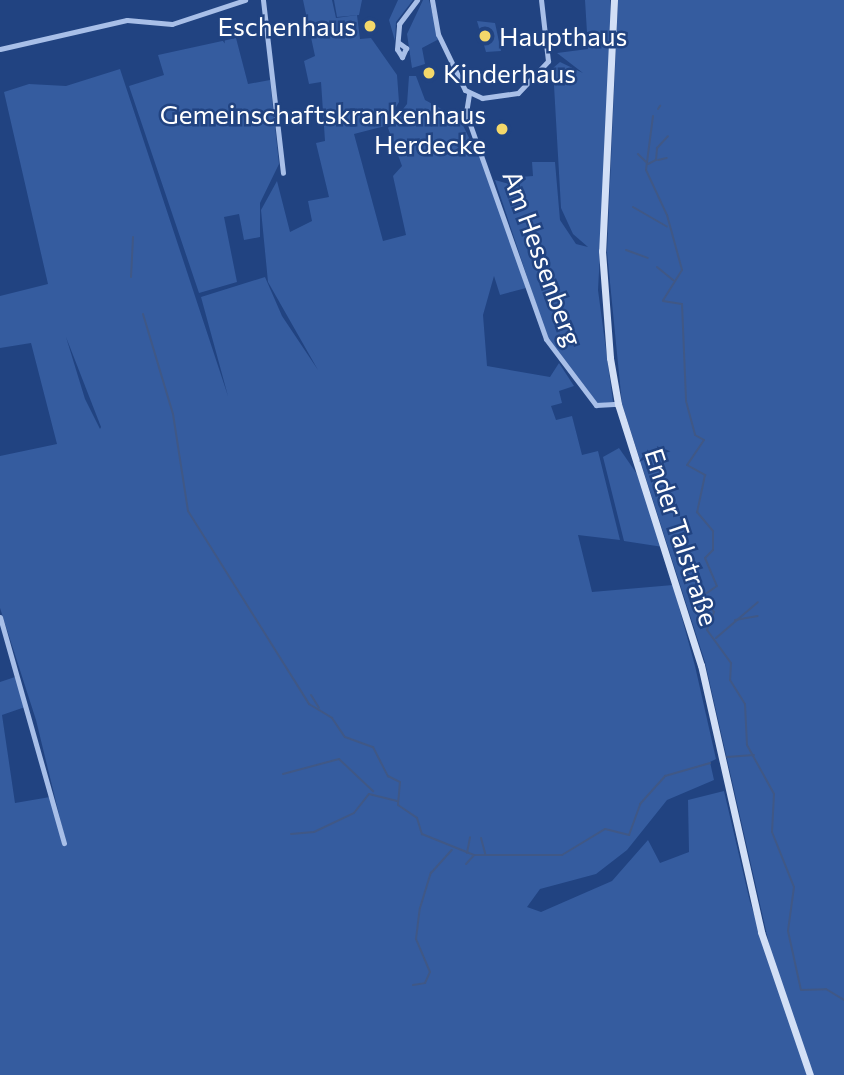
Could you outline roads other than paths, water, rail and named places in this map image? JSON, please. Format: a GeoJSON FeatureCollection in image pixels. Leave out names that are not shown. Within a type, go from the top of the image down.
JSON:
{"type":"FeatureCollection","features":[{"type":"Feature","properties":{"kind":"main road","name":"Ender Talstraße"},"geometry":{"type":"LineString","coordinates":[[614,0],[602,291],[618,404],[701,665],[772,974],[810,1075]]}},
{"type":"Feature","properties":{"kind":"street"},"geometry":{"type":"LineString","coordinates":[[0,49],[127,20],[172,24],[245,0]]}},
{"type":"Feature","properties":{"kind":"street"},"geometry":{"type":"LineString","coordinates":[[263,0],[283,173]]}},
{"type":"Feature","properties":{"kind":"street"},"geometry":{"type":"LineString","coordinates":[[399,43],[399,24],[417,0]]}},
{"type":"Feature","properties":{"kind":"street","name":"Am Hessenberg"},"geometry":{"type":"LineString","coordinates":[[432,0],[438,34],[469,94],[466,113],[546,338],[596,405],[618,404]]}},
{"type":"Feature","properties":{"kind":"street"},"geometry":{"type":"LineString","coordinates":[[469,94],[518,93],[550,54],[541,0]]}},
{"type":"Feature","properties":{"kind":"street"},"geometry":{"type":"LineString","coordinates":[[0,617],[64,843]]}},
{"type":"Feature","properties":{"kind":"waterway"},"geometry":{"type":"LineString","coordinates":[[653,116],[646,170],[667,215],[682,270],[663,301],[682,304],[686,401],[695,435],[704,440],[687,465],[705,475],[697,512],[713,531],[713,550],[705,558],[717,586],[702,596],[714,612],[707,630],[731,663],[730,680],[745,704],[747,745],[774,794],[772,832],[794,887],[788,931],[801,990],[826,989],[844,1000]]}},
{"type":"Feature","properties":{"kind":"waterway"},"geometry":{"type":"LineString","coordinates":[[638,154],[648,164],[656,160],[657,148],[668,136]]}},
{"type":"Feature","properties":{"kind":"waterway"},"geometry":{"type":"LineString","coordinates":[[658,160],[667,158]]}},
{"type":"Feature","properties":{"kind":"waterway"},"geometry":{"type":"LineString","coordinates":[[633,207],[667,227]]}},
{"type":"Feature","properties":{"kind":"waterway"},"geometry":{"type":"LineString","coordinates":[[131,277],[133,237]]}},
{"type":"Feature","properties":{"kind":"waterway"},"geometry":{"type":"LineString","coordinates":[[626,250],[648,258]]}},
{"type":"Feature","properties":{"kind":"waterway"},"geometry":{"type":"LineString","coordinates":[[657,267],[673,280]]}},
{"type":"Feature","properties":{"kind":"waterway"},"geometry":{"type":"LineString","coordinates":[[143,314],[173,414],[188,511],[309,704],[332,718],[345,737],[373,747],[388,776],[400,782],[398,805],[417,818],[422,834],[474,855],[562,855],[605,829],[629,835],[640,804],[665,776],[710,763]]}},
{"type":"Feature","properties":{"kind":"waterway"},"geometry":{"type":"LineString","coordinates":[[716,638],[758,602]]}},
{"type":"Feature","properties":{"kind":"waterway"},"geometry":{"type":"LineString","coordinates":[[735,620],[758,616]]}},
{"type":"Feature","properties":{"kind":"waterway"},"geometry":{"type":"LineString","coordinates":[[311,695],[319,708]]}},
{"type":"Feature","properties":{"kind":"waterway"},"geometry":{"type":"LineString","coordinates":[[727,757],[754,755]]}},
{"type":"Feature","properties":{"kind":"waterway"},"geometry":{"type":"LineString","coordinates":[[283,774],[339,759],[373,791]]}},
{"type":"Feature","properties":{"kind":"waterway"},"geometry":{"type":"LineString","coordinates":[[291,834],[314,832],[354,813],[369,794],[398,801]]}},
{"type":"Feature","properties":{"kind":"waterway"},"geometry":{"type":"LineString","coordinates":[[467,853],[470,837]]}},
{"type":"Feature","properties":{"kind":"waterway"},"geometry":{"type":"LineString","coordinates":[[481,838],[485,853]]}},
{"type":"Feature","properties":{"kind":"waterway"},"geometry":{"type":"LineString","coordinates":[[413,985],[425,983],[430,972],[416,939],[420,908],[431,873],[452,850]]}},
{"type":"Feature","properties":{"kind":"waterway"},"geometry":{"type":"LineString","coordinates":[[466,864],[474,855]]}},
{"type":"Feature","properties":{"kind":"place","name":"Eschenhaus"},"geometry":{"type":"Point","coordinates":[370,26]}},
{"type":"Feature","properties":{"kind":"place","name":"Haupthaus"},"geometry":{"type":"Point","coordinates":[485,36]}},
{"type":"Feature","properties":{"kind":"place","name":"Kinderhaus"},"geometry":{"type":"Point","coordinates":[429,73]}},
{"type":"Feature","properties":{"kind":"place","name":"Gemeinschaftskrankenhaus Herdecke"},"geometry":{"type":"Point","coordinates":[502,129]}}]}
